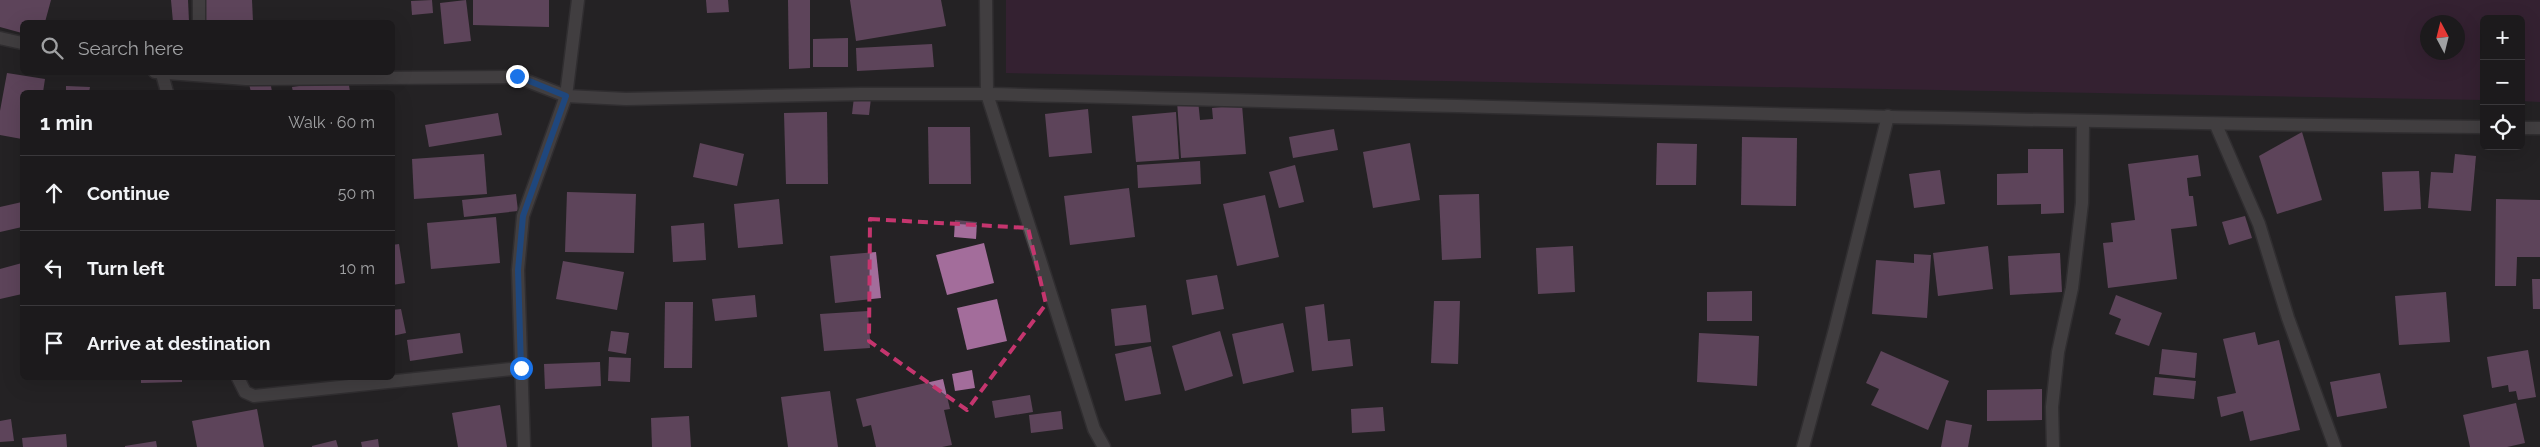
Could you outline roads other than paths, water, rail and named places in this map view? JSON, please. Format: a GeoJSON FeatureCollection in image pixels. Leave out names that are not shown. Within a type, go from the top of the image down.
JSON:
{"type":"FeatureCollection","features":[{"type":"Feature","properties":{"kind":"street"},"geometry":{"type":"LineString","coordinates":[[198,20],[199,0]]}},
{"type":"Feature","properties":{"kind":"street"},"geometry":{"type":"LineString","coordinates":[[524,447],[518,270],[523,216],[566,96],[578,0]]}},
{"type":"Feature","properties":{"kind":"street"},"geometry":{"type":"LineString","coordinates":[[986,0],[987,94],[1099,446]]}},
{"type":"Feature","properties":{"kind":"street"},"geometry":{"type":"LineString","coordinates":[[0,38],[20,43]]}},
{"type":"Feature","properties":{"kind":"street"},"geometry":{"type":"LineString","coordinates":[[160,75],[166,90]]}},
{"type":"Feature","properties":{"kind":"street"},"geometry":{"type":"LineString","coordinates":[[198,75],[255,79],[517,76],[566,96],[626,99],[862,94],[987,94],[1888,116],[2084,123],[2480,128]]}},
{"type":"Feature","properties":{"kind":"street"},"geometry":{"type":"LineString","coordinates":[[1803,447],[1835,329],[1888,116]]}},
{"type":"Feature","properties":{"kind":"street"},"geometry":{"type":"LineString","coordinates":[[2053,447],[2052,407],[2058,352],[2072,288],[2082,203],[2084,123]]}},
{"type":"Feature","properties":{"kind":"street"},"geometry":{"type":"LineString","coordinates":[[2216,125],[2259,224],[2288,318],[2335,447]]}},
{"type":"Feature","properties":{"kind":"street"},"geometry":{"type":"LineString","coordinates":[[2525,128],[2540,128]]}},
{"type":"Feature","properties":{"kind":"street"},"geometry":{"type":"LineString","coordinates":[[239,380],[245,392],[254,396],[521,368]]}}]}
